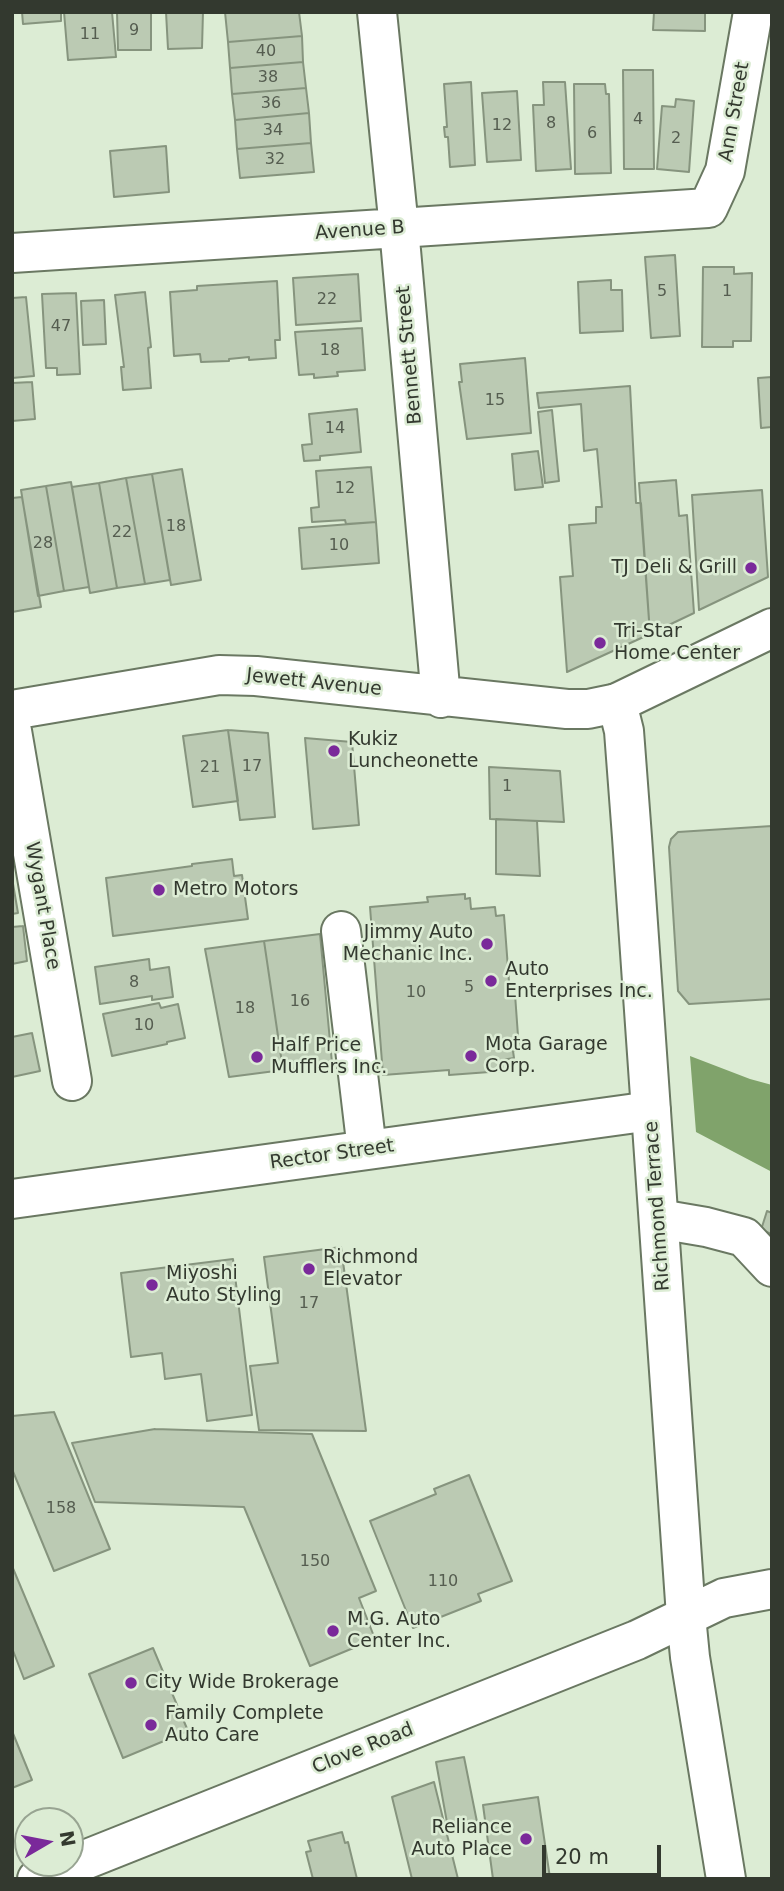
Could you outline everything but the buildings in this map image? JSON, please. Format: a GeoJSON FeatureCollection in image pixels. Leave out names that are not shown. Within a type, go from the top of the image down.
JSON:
{"type":"FeatureCollection","features":[{"type":"Feature","properties":{"kind":"street","name":"Bennett Street"},"geometry":{"type":"LineString","coordinates":[[377,12],[441,698]]}},
{"type":"Feature","properties":{"kind":"street","name":"Ann Street"},"geometry":{"type":"LineString","coordinates":[[708,208],[725,172],[753,12]]}},
{"type":"Feature","properties":{"kind":"street","name":"Avenue B"},"geometry":{"type":"LineString","coordinates":[[12,253],[708,208]]}},
{"type":"Feature","properties":{"kind":"street"},"geometry":{"type":"LineString","coordinates":[[617,702],[772,628]]}},
{"type":"Feature","properties":{"kind":"street","name":"Jewett Avenue"},"geometry":{"type":"LineString","coordinates":[[12,710],[219,675],[256,676],[441,698],[566,709],[588,709],[617,702]]}},
{"type":"Feature","properties":{"kind":"street","name":"Richmond Terrace"},"geometry":{"type":"LineString","coordinates":[[617,702],[626,749],[686,1616],[690,1657],[726,1879]]}},
{"type":"Feature","properties":{"kind":"street","name":"Wygant Place"},"geometry":{"type":"LineString","coordinates":[[12,731],[72,1082]]}},
{"type":"Feature","properties":{"kind":"street"},"geometry":{"type":"LineString","coordinates":[[341,931],[367,1150]]}},
{"type":"Feature","properties":{"kind":"street","name":"Rector Street"},"geometry":{"type":"LineString","coordinates":[[12,1199],[651,1111]]}},
{"type":"Feature","properties":{"kind":"street"},"geometry":{"type":"LineString","coordinates":[[659,1219],[744,1237],[772,1267]]}},
{"type":"Feature","properties":{"kind":"street","name":"Clove Road"},"geometry":{"type":"LineString","coordinates":[[37,1879],[636,1640],[724,1598],[772,1589]]}},
{"type":"Feature","properties":{"kind":"shaded area"},"geometry":{"type":"Polygon","coordinates":[[[690,1056],[772,1085],[772,1172],[696,1132],[690,1056]]]}},
{"type":"Feature","properties":{"kind":"place","name":"TJ Deli & Grill"},"geometry":{"type":"Point","coordinates":[751,568]}},
{"type":"Feature","properties":{"kind":"place","name":"Tri-Star Home Center"},"geometry":{"type":"Point","coordinates":[600,643]}},
{"type":"Feature","properties":{"kind":"place","name":"Kukiz Luncheonette"},"geometry":{"type":"Point","coordinates":[334,751]}},
{"type":"Feature","properties":{"kind":"place","name":"Metro Motors"},"geometry":{"type":"Point","coordinates":[159,890]}},
{"type":"Feature","properties":{"kind":"place","name":"Jimmy Auto Mechanic Inc."},"geometry":{"type":"Point","coordinates":[487,944]}},
{"type":"Feature","properties":{"kind":"place","name":"Auto Enterprises Inc."},"geometry":{"type":"Point","coordinates":[491,981]}},
{"type":"Feature","properties":{"kind":"place","name":"Mota Garage Corp."},"geometry":{"type":"Point","coordinates":[471,1056]}},
{"type":"Feature","properties":{"kind":"place","name":"Half Price Mufflers Inc."},"geometry":{"type":"Point","coordinates":[257,1057]}},
{"type":"Feature","properties":{"kind":"place","name":"Richmond Elevator"},"geometry":{"type":"Point","coordinates":[309,1269]}},
{"type":"Feature","properties":{"kind":"place","name":"Miyoshi Auto Styling"},"geometry":{"type":"Point","coordinates":[152,1285]}},
{"type":"Feature","properties":{"kind":"place","name":"M.G. Auto Center Inc."},"geometry":{"type":"Point","coordinates":[333,1631]}},
{"type":"Feature","properties":{"kind":"place","name":"City Wide Brokerage"},"geometry":{"type":"Point","coordinates":[131,1683]}},
{"type":"Feature","properties":{"kind":"place","name":"Family Complete Auto Care"},"geometry":{"type":"Point","coordinates":[151,1725]}},
{"type":"Feature","properties":{"kind":"place","name":"Reliance Auto Place"},"geometry":{"type":"Point","coordinates":[526,1839]}}]}
